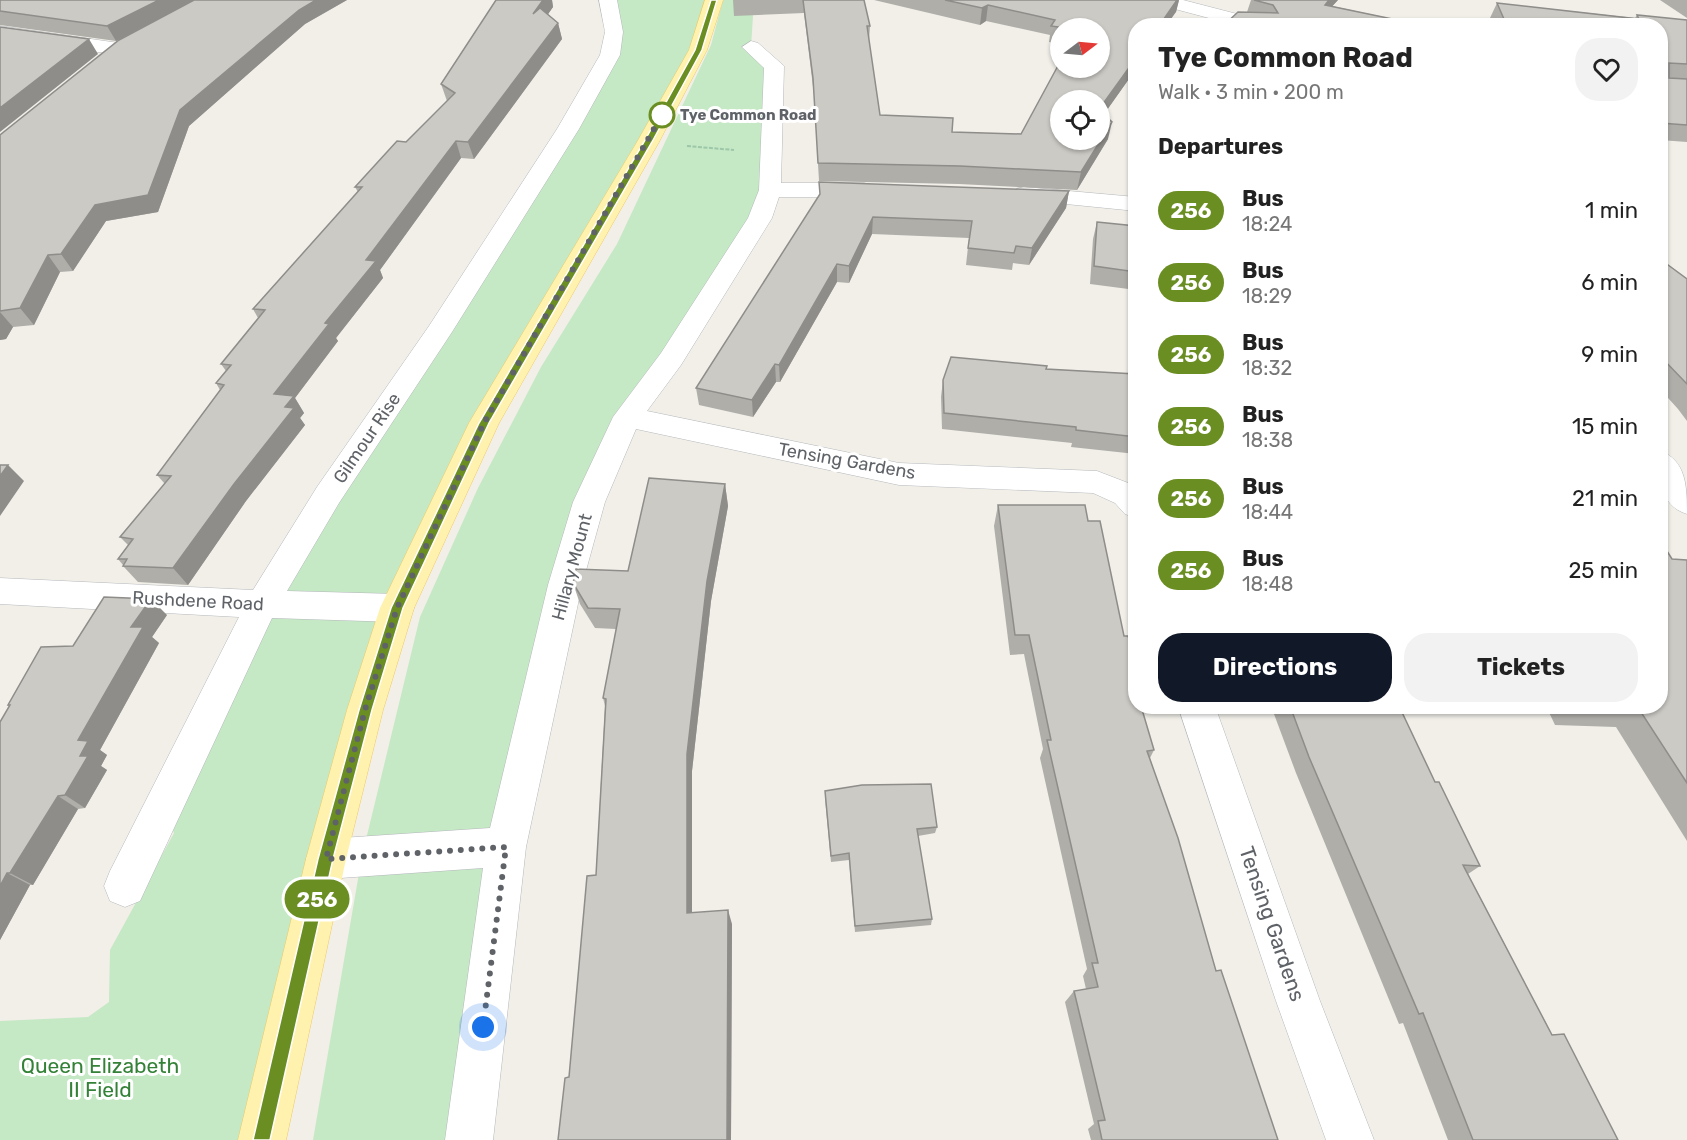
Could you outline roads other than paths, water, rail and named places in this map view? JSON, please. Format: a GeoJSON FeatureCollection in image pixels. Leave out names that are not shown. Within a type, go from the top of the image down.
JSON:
{"type":"FeatureCollection","features":[{"type":"Feature","properties":{"kind":"main road"},"geometry":{"type":"LineString","coordinates":[[262,1140],[326,859],[365,710],[397,608],[484,423],[648,142],[698,50],[714,0]]}},
{"type":"Feature","properties":{"kind":"street","name":"Gilmour Rise"},"geometry":{"type":"LineString","coordinates":[[125,886],[262,604],[328,495],[439,332],[568,129],[610,55],[614,32],[608,0]]}},
{"type":"Feature","properties":{"kind":"street"},"geometry":{"type":"LineString","coordinates":[[1162,0],[1212,5],[1223,18]]}},
{"type":"Feature","properties":{"kind":"street"},"geometry":{"type":"LineString","coordinates":[[0,32],[119,49]]}},
{"type":"Feature","properties":{"kind":"street"},"geometry":{"type":"LineString","coordinates":[[102,63],[119,49],[140,39]]}},
{"type":"Feature","properties":{"kind":"street","name":"Hillary Mount"},"geometry":{"type":"LineString","coordinates":[[469,1140],[506,847],[568,574],[589,502],[627,417],[670,359],[738,257],[760,218],[770,190],[774,66],[751,47]]}},
{"type":"Feature","properties":{"kind":"street"},"geometry":{"type":"LineString","coordinates":[[770,190],[886,190]]}},
{"type":"Feature","properties":{"kind":"street"},"geometry":{"type":"LineString","coordinates":[[1004,193],[1128,197]]}},
{"type":"Feature","properties":{"kind":"street","name":"Tensing Gardens"},"geometry":{"type":"LineString","coordinates":[[627,417],[900,474],[1097,483],[1128,497]]}},
{"type":"Feature","properties":{"kind":"street"},"geometry":{"type":"LineString","coordinates":[[1668,474],[1687,502]]}},
{"type":"Feature","properties":{"kind":"street","name":"Rushdene Road"},"geometry":{"type":"LineString","coordinates":[[0,591],[397,608]]}},
{"type":"Feature","properties":{"kind":"street","name":"Tensing Gardens"},"geometry":{"type":"LineString","coordinates":[[1199,714],[1298,1001],[1350,1140]]}},
{"type":"Feature","properties":{"kind":"street"},"geometry":{"type":"LineString","coordinates":[[326,859],[506,847]]}},
{"type":"Feature","properties":{"kind":"place","name":"Tye Common Road"},"geometry":{"type":"Point","coordinates":[662,115]}},
{"type":"Feature","properties":{"kind":"park label","name":"Queen Elizabeth II Field"},"geometry":{"type":"Point","coordinates":[100,1078]}}]}
